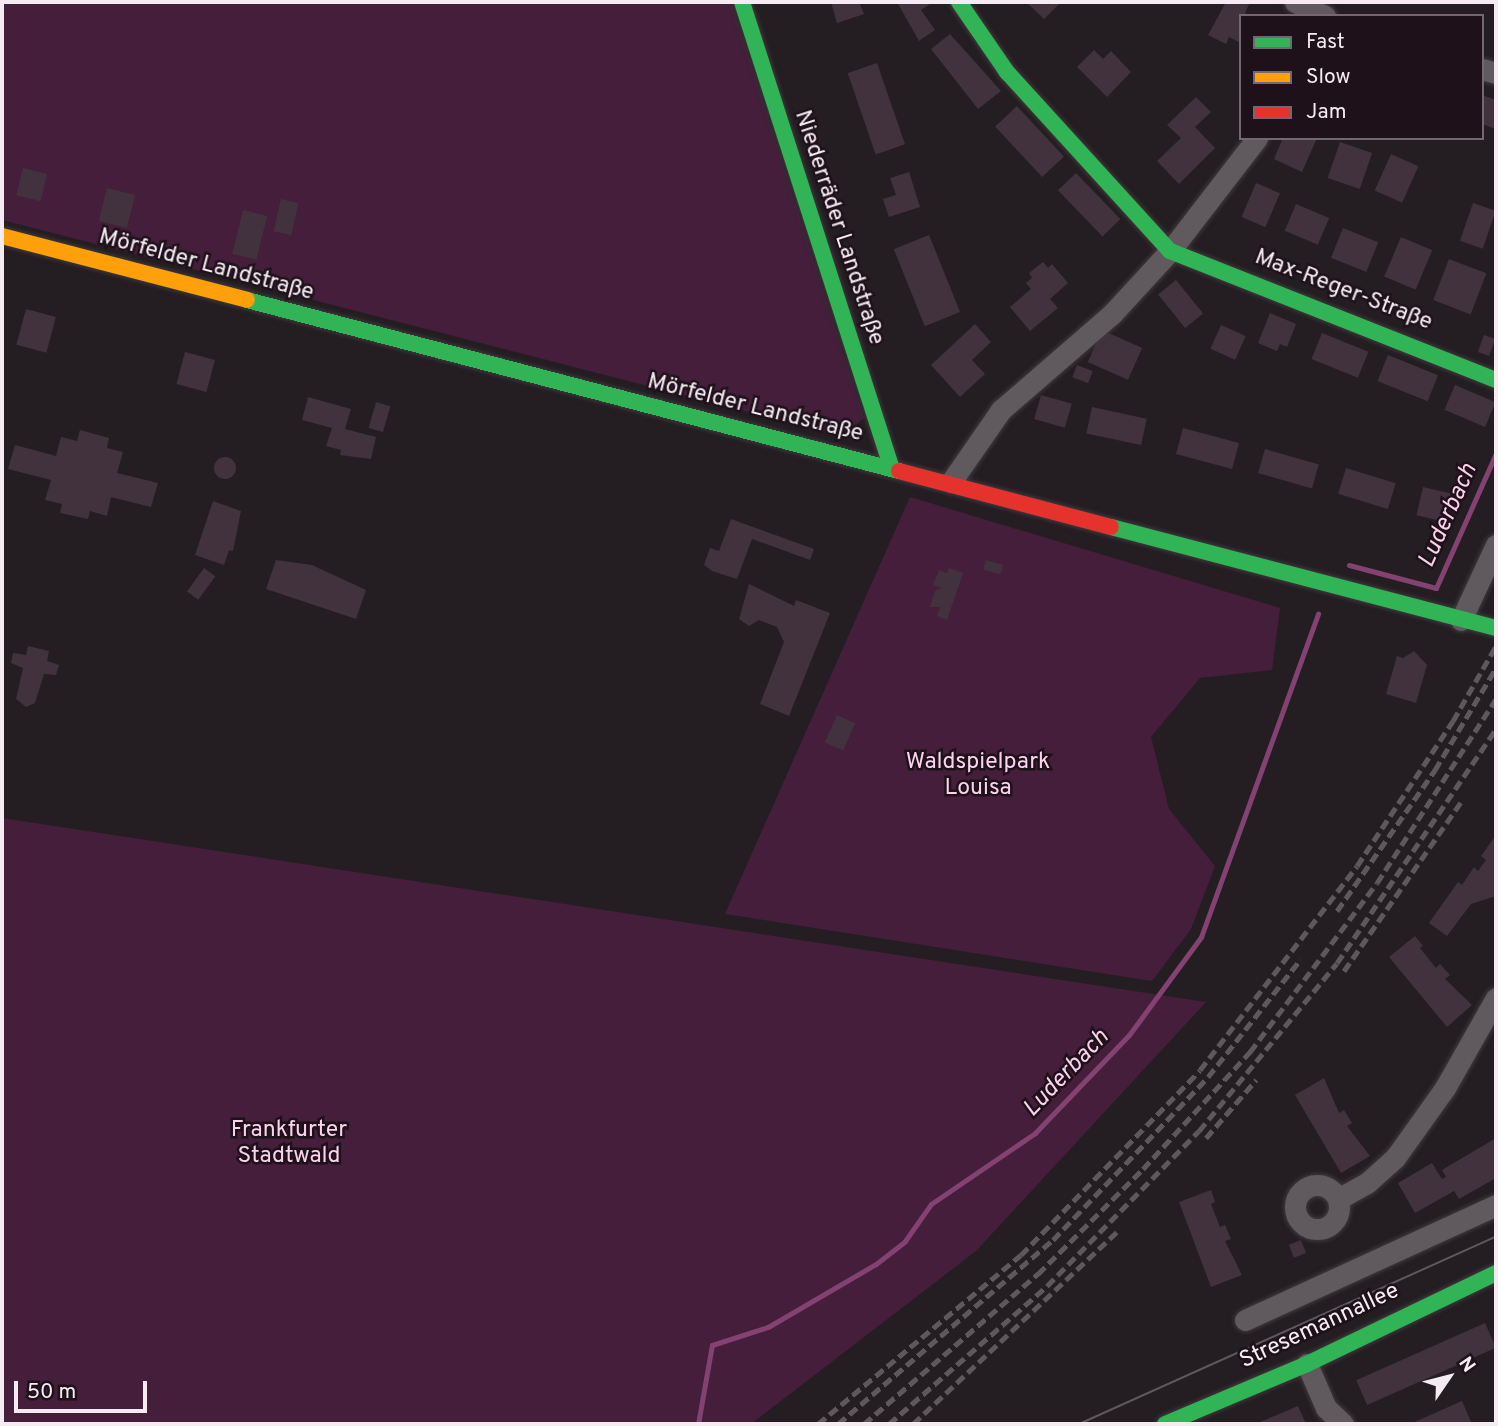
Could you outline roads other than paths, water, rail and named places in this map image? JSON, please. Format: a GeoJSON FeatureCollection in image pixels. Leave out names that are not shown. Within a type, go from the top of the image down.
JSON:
{"type":"FeatureCollection","features":[{"type":"Feature","properties":{"kind":"main road","name":"Niederräder Landstraße"},"geometry":{"type":"LineString","coordinates":[[742,2],[891,467]]}},
{"type":"Feature","properties":{"kind":"main road","name":"Max-Reger-Straße"},"geometry":{"type":"LineString","coordinates":[[959,2],[1007,72],[1170,251],[1496,380]]}},
{"type":"Feature","properties":{"kind":"main road","name":"Mörfelder Landstraße"},"geometry":{"type":"LineString","coordinates":[[2,236],[951,482],[1496,628]]}},
{"type":"Feature","properties":{"kind":"main road","name":"Stresemannallee"},"geometry":{"type":"LineString","coordinates":[[1164,1424],[1307,1364],[1496,1273]]}},
{"type":"Feature","properties":{"kind":"street"},"geometry":{"type":"LineString","coordinates":[[1295,2],[1322,12]]}},
{"type":"Feature","properties":{"kind":"street"},"geometry":{"type":"LineString","coordinates":[[951,482],[1001,410],[1112,314],[1170,251],[1255,140]]}},
{"type":"Feature","properties":{"kind":"street"},"geometry":{"type":"LineString","coordinates":[[1461,620],[1496,545]]}},
{"type":"Feature","properties":{"kind":"street"},"geometry":{"type":"LineString","coordinates":[[1338,1199],[1367,1183],[1395,1158],[1445,1088],[1495,1003]]}},
{"type":"Feature","properties":{"kind":"street","name":"Stresemannallee"},"geometry":{"type":"LineString","coordinates":[[1245,1320],[1496,1205]]}},
{"type":"Feature","properties":{"kind":"street"},"geometry":{"type":"LineString","coordinates":[[1307,1364],[1326,1408],[1343,1424]]}},
{"type":"Feature","properties":{"kind":"waterway","name":"Luderbach"},"geometry":{"type":"LineString","coordinates":[[1349,565],[1436,588],[1496,453]]}},
{"type":"Feature","properties":{"kind":"waterway","name":"Luderbach"},"geometry":{"type":"LineString","coordinates":[[698,1424],[712,1345],[768,1327],[876,1264],[905,1241],[931,1204],[1035,1133],[1129,1035],[1201,937],[1318,614]]}},
{"type":"Feature","properties":{"kind":"tram line"},"geometry":{"type":"LineString","coordinates":[[1079,1424],[1496,1237]]}},
{"type":"Feature","properties":{"kind":"railway"},"geometry":{"type":"LineString","coordinates":[[818,1424],[1021,1255],[1200,1070],[1357,866],[1453,721],[1496,646]]}},
{"type":"Feature","properties":{"kind":"railway"},"geometry":{"type":"LineString","coordinates":[[1337,911],[1435,770],[1496,668]]}},
{"type":"Feature","properties":{"kind":"railway"},"geometry":{"type":"LineString","coordinates":[[864,1424],[1038,1274],[1143,1169],[1250,1052],[1377,883],[1496,699]]}},
{"type":"Feature","properties":{"kind":"railway"},"geometry":{"type":"LineString","coordinates":[[889,1424],[1047,1286],[1199,1131],[1337,963],[1496,729]]}},
{"type":"Feature","properties":{"kind":"railway"},"geometry":{"type":"LineString","coordinates":[[1344,971],[1463,799]]}},
{"type":"Feature","properties":{"kind":"railway"},"geometry":{"type":"LineString","coordinates":[[838,1424],[1053,1240],[1208,1077],[1301,959]]}},
{"type":"Feature","properties":{"kind":"railway"},"geometry":{"type":"LineString","coordinates":[[1206,1138],[1256,1080]]}},
{"type":"Feature","properties":{"kind":"railway"},"geometry":{"type":"LineString","coordinates":[[913,1424],[1117,1232]]}},
{"type":"Feature","properties":{"kind":"park label","name":"Waldspielpark Louisa"},"geometry":{"type":"Point","coordinates":[978,776]}},
{"type":"Feature","properties":{"kind":"park label","name":"Frankfurter Stadtwald"},"geometry":{"type":"Point","coordinates":[289,1144]}}]}
